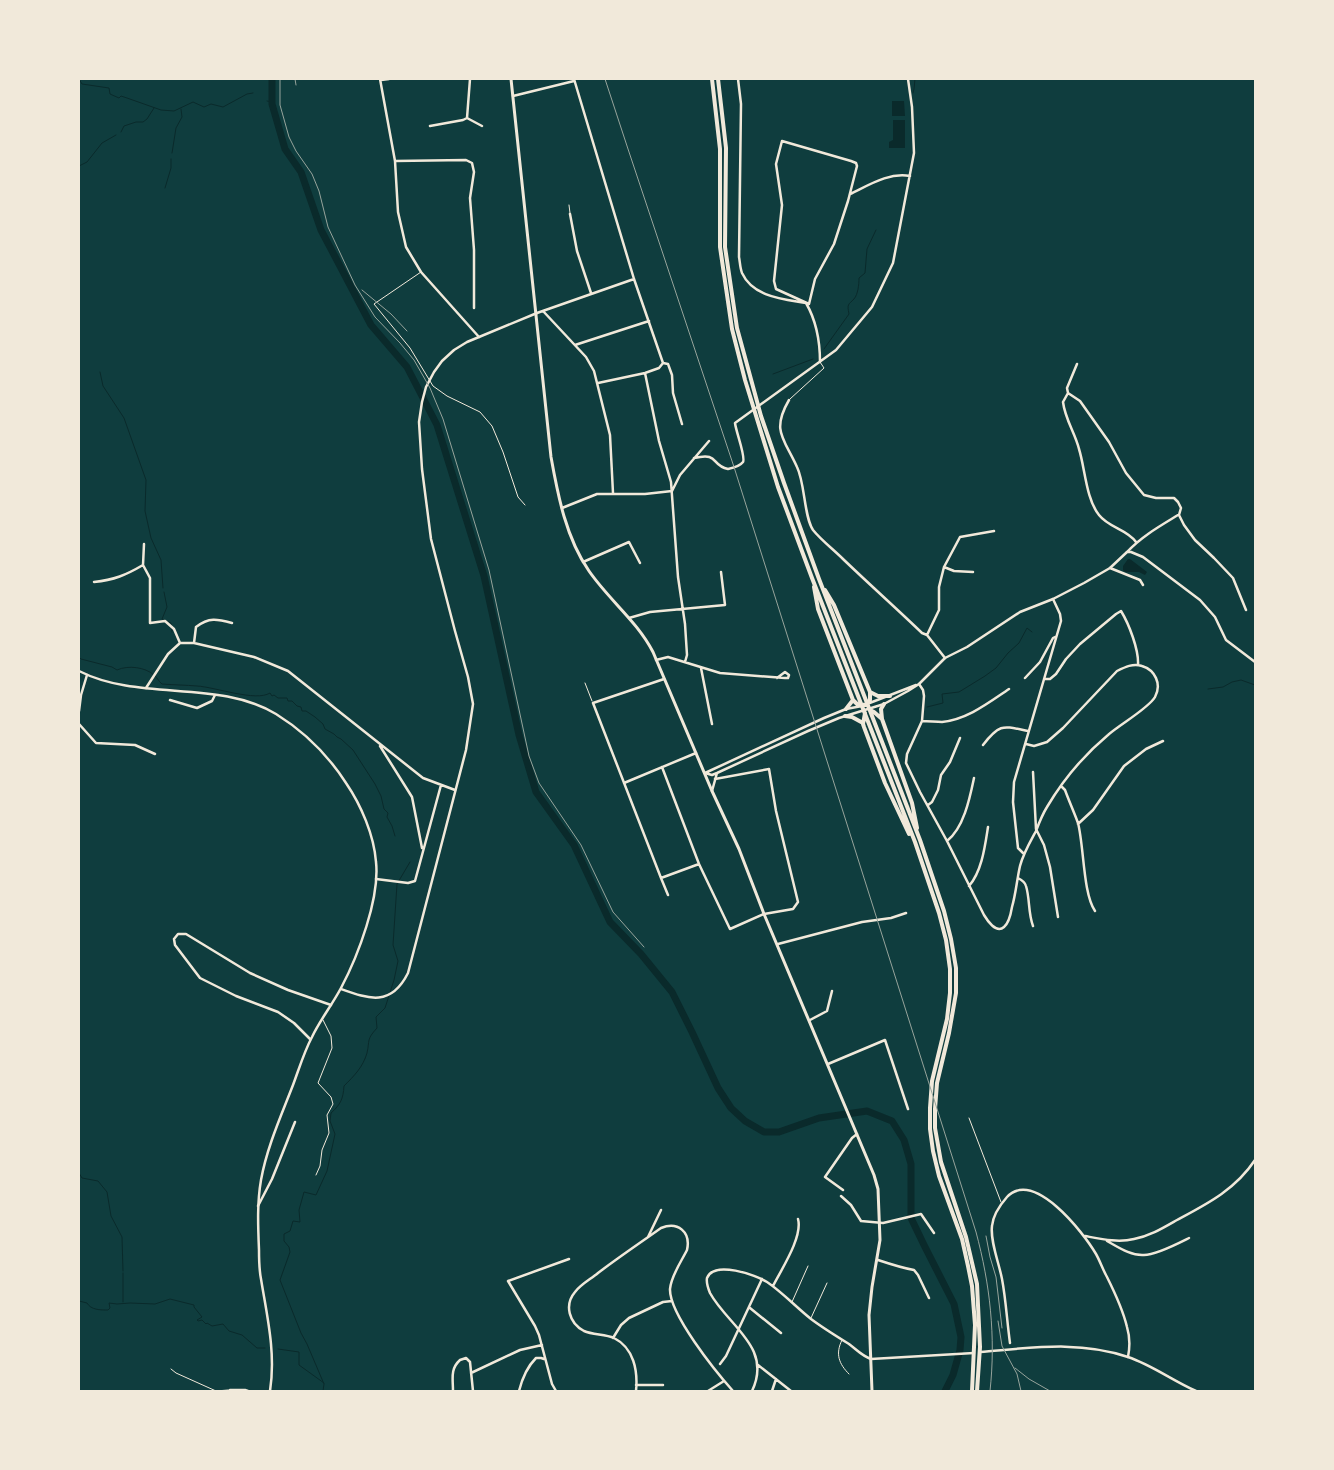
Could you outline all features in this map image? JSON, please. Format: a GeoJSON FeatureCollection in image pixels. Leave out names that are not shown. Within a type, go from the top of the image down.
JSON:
{"type":"FeatureCollection","features":[{"type":"Feature","properties":{"kind":"highway"},"geometry":{"type":"LineString","coordinates":[[712,79],[720,149],[720,247],[732,329],[756,418],[778,487],[812,578],[915,842],[943,929],[950,969],[949,1006],[931,1093],[931,1138],[936,1164],[962,1239],[972,1286],[975,1340],[972,1391]]}},
{"type":"Feature","properties":{"kind":"highway"},"geometry":{"type":"LineString","coordinates":[[718,79],[726,148],[725,247],[737,328],[761,416],[818,579],[920,840],[948,928],[956,968],[954,1007],[950,1033],[939,1074],[935,1109],[936,1138],[944,1175],[966,1237],[977,1284],[980,1332],[977,1391]]}},
{"type":"Feature","properties":{"kind":"highway"},"geometry":{"type":"LineString","coordinates":[[812,578],[818,609],[865,706],[882,719]]}},
{"type":"Feature","properties":{"kind":"highway"},"geometry":{"type":"LineString","coordinates":[[818,579],[834,605],[870,692],[878,696],[890,696]]}},
{"type":"Feature","properties":{"kind":"highway"},"geometry":{"type":"LineString","coordinates":[[870,692],[865,706],[863,722],[888,790],[905,826],[915,842]]}},
{"type":"Feature","properties":{"kind":"highway"},"geometry":{"type":"LineString","coordinates":[[884,704],[880,709],[882,719],[912,803],[920,840]]}},
{"type":"Feature","properties":{"kind":"highway"},"geometry":{"type":"LineString","coordinates":[[846,710],[865,706]]}},
{"type":"Feature","properties":{"kind":"highway"},"geometry":{"type":"LineString","coordinates":[[845,716],[863,722]]}},
{"type":"Feature","properties":{"kind":"main road"},"geometry":{"type":"LineString","coordinates":[[511,79],[556,489],[569,531],[584,562],[596,580],[645,637],[656,660],[739,849],[764,914],[874,1175],[878,1189],[880,1245],[872,1287],[870,1314],[872,1391]]}},
{"type":"Feature","properties":{"kind":"street"},"geometry":{"type":"LineString","coordinates":[[388,79],[381,80],[395,161],[398,212],[406,247],[421,272],[479,337]]}},
{"type":"Feature","properties":{"kind":"street"},"geometry":{"type":"LineString","coordinates":[[467,118],[470,79]]}},
{"type":"Feature","properties":{"kind":"street"},"geometry":{"type":"LineString","coordinates":[[738,79],[741,104],[739,257],[741,272],[751,285],[762,294],[806,303],[809,304],[815,279],[834,244],[857,166],[856,163],[782,141],[776,164],[782,205],[774,281],[776,290],[802,300],[806,303],[810,310],[820,339],[820,362]]}},
{"type":"Feature","properties":{"kind":"street"},"geometry":{"type":"LineString","coordinates":[[694,458],[711,457],[728,470],[741,464],[744,461],[744,454],[736,433],[735,423],[836,350],[872,307],[894,263],[914,154],[912,107],[908,79]]}},
{"type":"Feature","properties":{"kind":"street"},"geometry":{"type":"LineString","coordinates":[[513,96],[574,80],[634,279],[663,363]]}},
{"type":"Feature","properties":{"kind":"street"},"geometry":{"type":"LineString","coordinates":[[467,118],[482,126]]}},
{"type":"Feature","properties":{"kind":"street"},"geometry":{"type":"LineString","coordinates":[[430,126],[467,118]]}},
{"type":"Feature","properties":{"kind":"street"},"geometry":{"type":"LineString","coordinates":[[395,161],[466,160],[472,163],[474,172],[470,198],[474,250],[474,308]]}},
{"type":"Feature","properties":{"kind":"street"},"geometry":{"type":"LineString","coordinates":[[850,194],[892,176],[910,176]]}},
{"type":"Feature","properties":{"kind":"street"},"geometry":{"type":"LineString","coordinates":[[570,214],[577,251],[591,293]]}},
{"type":"Feature","properties":{"kind":"street"},"geometry":{"type":"LineString","coordinates":[[341,989],[366,997],[386,996],[402,984],[408,974],[466,750],[473,704],[468,677],[432,539],[422,469],[420,414],[426,387],[442,361],[467,342],[536,313],[634,279]]}},
{"type":"Feature","properties":{"kind":"street"},"geometry":{"type":"LineString","coordinates":[[543,311],[586,357],[594,372],[610,435],[613,494]]}},
{"type":"Feature","properties":{"kind":"street"},"geometry":{"type":"LineString","coordinates":[[575,345],[649,321]]}},
{"type":"Feature","properties":{"kind":"street"},"geometry":{"type":"LineString","coordinates":[[598,383],[645,373],[659,368],[663,363]]}},
{"type":"Feature","properties":{"kind":"street"},"geometry":{"type":"LineString","coordinates":[[663,363],[668,364],[672,375],[673,393],[682,424]]}},
{"type":"Feature","properties":{"kind":"street"},"geometry":{"type":"LineString","coordinates":[[1077,364],[1067,388],[1068,393],[1063,402],[1079,448],[1085,478],[1095,510],[1107,523],[1131,535],[1136,542]]}},
{"type":"Feature","properties":{"kind":"street"},"geometry":{"type":"LineString","coordinates":[[645,373],[659,441],[671,482],[687,655],[685,662]]}},
{"type":"Feature","properties":{"kind":"street"},"geometry":{"type":"LineString","coordinates":[[1068,393],[1080,402],[1109,442],[1126,474],[1144,495],[1156,498],[1174,498],[1178,502],[1180,508],[1179,515],[1184,525],[1195,540],[1233,578],[1246,610]]}},
{"type":"Feature","properties":{"kind":"street"},"geometry":{"type":"LineString","coordinates":[[790,400],[782,412],[779,422],[781,432],[802,481],[812,529],[922,633],[927,635],[945,658]]}},
{"type":"Feature","properties":{"kind":"street"},"geometry":{"type":"LineString","coordinates":[[672,491],[680,475],[708,441]]}},
{"type":"Feature","properties":{"kind":"street"},"geometry":{"type":"LineString","coordinates":[[562,508],[597,494],[645,494],[672,491]]}},
{"type":"Feature","properties":{"kind":"street"},"geometry":{"type":"LineString","coordinates":[[705,773],[824,718],[846,710],[884,704],[919,684],[945,658],[967,647],[1020,612],[1067,593],[1110,568],[1136,542],[1179,515]]}},
{"type":"Feature","properties":{"kind":"street"},"geometry":{"type":"LineString","coordinates":[[927,635],[939,610],[939,587],[944,567],[960,537],[994,531]]}},
{"type":"Feature","properties":{"kind":"street"},"geometry":{"type":"LineString","coordinates":[[584,562],[629,542],[640,562]]}},
{"type":"Feature","properties":{"kind":"street"},"geometry":{"type":"LineString","coordinates":[[144,544],[143,565],[150,578],[150,623],[164,621],[174,629],[180,643]]}},
{"type":"Feature","properties":{"kind":"street"},"geometry":{"type":"LineString","coordinates":[[1127,552],[1143,556],[1200,600],[1214,617],[1226,640],[1255,662]]}},
{"type":"Feature","properties":{"kind":"street"},"geometry":{"type":"LineString","coordinates":[[94,582],[111,580],[143,565]]}},
{"type":"Feature","properties":{"kind":"street"},"geometry":{"type":"LineString","coordinates":[[944,567],[954,572],[973,572]]}},
{"type":"Feature","properties":{"kind":"street"},"geometry":{"type":"LineString","coordinates":[[1110,568],[1140,580],[1143,584]]}},
{"type":"Feature","properties":{"kind":"street"},"geometry":{"type":"LineString","coordinates":[[629,618],[650,612],[725,605],[721,572]]}},
{"type":"Feature","properties":{"kind":"street"},"geometry":{"type":"LineString","coordinates":[[1024,854],[1018,848],[1013,792],[1014,782],[1061,621],[1053,599]]}},
{"type":"Feature","properties":{"kind":"street"},"geometry":{"type":"LineString","coordinates":[[1044,679],[1050,679],[1056,674],[1080,644],[1121,611],[1128,625],[1138,657],[1138,665]]}},
{"type":"Feature","properties":{"kind":"street"},"geometry":{"type":"LineString","coordinates":[[194,643],[196,627],[204,621],[217,619],[232,623]]}},
{"type":"Feature","properties":{"kind":"street"},"geometry":{"type":"LineString","coordinates":[[1024,678],[1040,662],[1053,638],[1057,636]]}},
{"type":"Feature","properties":{"kind":"street"},"geometry":{"type":"LineString","coordinates":[[146,688],[168,654],[180,643],[194,643],[254,657],[288,671],[423,778],[455,790]]}},
{"type":"Feature","properties":{"kind":"street"},"geometry":{"type":"LineString","coordinates":[[656,660],[668,657],[720,674],[777,678]]}},
{"type":"Feature","properties":{"kind":"street"},"geometry":{"type":"LineString","coordinates":[[919,684],[924,696],[922,721],[909,748],[906,763],[984,915],[990,925],[1000,929],[1003,928],[1009,919],[1024,854],[1046,808],[1078,764],[1105,737],[1154,698],[1158,684],[1155,676],[1151,670],[1138,665],[1127,666],[1117,672],[1047,742],[1038,745],[1026,744]]}},
{"type":"Feature","properties":{"kind":"street"},"geometry":{"type":"LineString","coordinates":[[701,668],[712,724]]}},
{"type":"Feature","properties":{"kind":"street"},"geometry":{"type":"LineString","coordinates":[[79,671],[118,684],[215,695],[251,702],[276,714],[313,741],[335,766],[355,798],[368,827],[376,857],[376,879],[373,900],[350,969],[341,989],[310,1039],[265,1164],[258,1208],[260,1276],[267,1310],[272,1354],[270,1391]]}},
{"type":"Feature","properties":{"kind":"street"},"geometry":{"type":"LineString","coordinates":[[79,711],[80,695],[87,675]]}},
{"type":"Feature","properties":{"kind":"street"},"geometry":{"type":"LineString","coordinates":[[664,679],[592,702],[668,895]]}},
{"type":"Feature","properties":{"kind":"street"},"geometry":{"type":"LineString","coordinates":[[705,773],[708,775],[717,774],[808,731],[919,684]]}},
{"type":"Feature","properties":{"kind":"street"},"geometry":{"type":"LineString","coordinates":[[922,721],[942,722],[960,717],[979,709],[1009,689]]}},
{"type":"Feature","properties":{"kind":"street"},"geometry":{"type":"LineString","coordinates":[[170,700],[197,708],[212,702],[215,695]]}},
{"type":"Feature","properties":{"kind":"street"},"geometry":{"type":"LineString","coordinates":[[79,724],[96,743],[135,746],[155,754]]}},
{"type":"Feature","properties":{"kind":"street"},"geometry":{"type":"LineString","coordinates":[[983,745],[994,732],[1002,727],[1029,732]]}},
{"type":"Feature","properties":{"kind":"street"},"geometry":{"type":"LineString","coordinates":[[928,805],[932,802],[938,790],[942,775],[953,756],[960,738]]}},
{"type":"Feature","properties":{"kind":"street"},"geometry":{"type":"LineString","coordinates":[[1078,824],[1093,810],[1124,766],[1146,749],[1163,741]]}},
{"type":"Feature","properties":{"kind":"street"},"geometry":{"type":"LineString","coordinates":[[380,745],[412,796],[423,849]]}},
{"type":"Feature","properties":{"kind":"street"},"geometry":{"type":"LineString","coordinates":[[624,783],[696,753]]}},
{"type":"Feature","properties":{"kind":"street"},"geometry":{"type":"LineString","coordinates":[[662,767],[699,864],[730,929],[764,914],[793,909],[798,902],[776,811],[769,768],[714,779]]}},
{"type":"Feature","properties":{"kind":"street"},"geometry":{"type":"LineString","coordinates":[[1033,772],[1036,829],[1044,845],[1050,867],[1058,917]]}},
{"type":"Feature","properties":{"kind":"street"},"geometry":{"type":"LineString","coordinates":[[712,791],[717,774]]}},
{"type":"Feature","properties":{"kind":"street"},"geometry":{"type":"LineString","coordinates":[[947,841],[960,824],[968,804],[974,778]]}},
{"type":"Feature","properties":{"kind":"street"},"geometry":{"type":"LineString","coordinates":[[376,879],[408,883],[415,881],[441,785]]}},
{"type":"Feature","properties":{"kind":"street"},"geometry":{"type":"LineString","coordinates":[[1062,786],[1078,824],[1090,902],[1095,911]]}},
{"type":"Feature","properties":{"kind":"street"},"geometry":{"type":"LineString","coordinates":[[969,886],[974,880],[981,860],[988,827]]}},
{"type":"Feature","properties":{"kind":"street"},"geometry":{"type":"LineString","coordinates":[[661,878],[699,864]]}},
{"type":"Feature","properties":{"kind":"street"},"geometry":{"type":"LineString","coordinates":[[1018,878],[1023,880],[1026,886],[1033,926]]}},
{"type":"Feature","properties":{"kind":"street"},"geometry":{"type":"LineString","coordinates":[[778,944],[862,922],[892,918],[906,913]]}},
{"type":"Feature","properties":{"kind":"street"},"geometry":{"type":"LineString","coordinates":[[310,1039],[294,1023],[278,1012],[236,996],[200,978],[175,945],[174,939],[178,934],[186,934],[250,973],[288,990],[331,1005]]}},
{"type":"Feature","properties":{"kind":"street"},"geometry":{"type":"LineString","coordinates":[[810,1020],[828,1012],[832,991]]}},
{"type":"Feature","properties":{"kind":"street"},"geometry":{"type":"LineString","coordinates":[[828,1064],[885,1040],[908,1109]]}},
{"type":"Feature","properties":{"kind":"street"},"geometry":{"type":"LineString","coordinates":[[258,1208],[295,1122]]}},
{"type":"Feature","properties":{"kind":"street"},"geometry":{"type":"LineString","coordinates":[[843,1190],[824,1177],[852,1138],[857,1134]]}},
{"type":"Feature","properties":{"kind":"street"},"geometry":{"type":"LineString","coordinates":[[1083,1236],[1124,1241],[1152,1234],[1216,1199],[1240,1179],[1255,1160]]}},
{"type":"Feature","properties":{"kind":"street"},"geometry":{"type":"LineString","coordinates":[[1010,1343],[1002,1280],[991,1229],[993,1219],[1002,1203],[1010,1194],[1019,1189],[1029,1189],[1047,1199],[1065,1215],[1096,1254],[1126,1322],[1130,1343],[1128,1357]]}},
{"type":"Feature","properties":{"kind":"street"},"geometry":{"type":"LineString","coordinates":[[841,1196],[852,1205],[861,1221],[880,1223],[921,1214],[934,1232]]}},
{"type":"Feature","properties":{"kind":"street"},"geometry":{"type":"LineString","coordinates":[[647,1238],[661,1210]]}},
{"type":"Feature","properties":{"kind":"street"},"geometry":{"type":"LineString","coordinates":[[772,1286],[790,1254],[798,1235],[800,1225],[798,1219]]}},
{"type":"Feature","properties":{"kind":"street"},"geometry":{"type":"LineString","coordinates":[[636,1391],[636,1374],[628,1349],[614,1338],[580,1329],[569,1313],[570,1301],[573,1294],[581,1286],[666,1226],[677,1227],[685,1232],[689,1240],[687,1250],[671,1284],[672,1301],[704,1356],[733,1391]]}},
{"type":"Feature","properties":{"kind":"street"},"geometry":{"type":"LineString","coordinates":[[1105,1240],[1127,1251],[1144,1255],[1169,1248],[1190,1238]]}},
{"type":"Feature","properties":{"kind":"street"},"geometry":{"type":"LineString","coordinates":[[556,1391],[552,1384],[534,1323],[508,1281],[569,1259]]}},
{"type":"Feature","properties":{"kind":"street"},"geometry":{"type":"LineString","coordinates":[[878,1260],[914,1270],[929,1298]]}},
{"type":"Feature","properties":{"kind":"street"},"geometry":{"type":"LineString","coordinates":[[752,1391],[758,1372],[753,1348],[746,1336],[726,1316],[708,1288],[707,1279],[712,1272],[726,1269],[762,1279],[811,1319],[864,1357],[871,1359],[1067,1346],[1095,1348],[1128,1357],[1196,1391]]}},
{"type":"Feature","properties":{"kind":"street"},"geometry":{"type":"LineString","coordinates":[[720,1364],[726,1356],[750,1308],[762,1279]]}},
{"type":"Feature","properties":{"kind":"street"},"geometry":{"type":"LineString","coordinates":[[614,1338],[629,1318],[663,1302],[672,1301]]}},
{"type":"Feature","properties":{"kind":"street"},"geometry":{"type":"LineString","coordinates":[[750,1308],[781,1333]]}},
{"type":"Feature","properties":{"kind":"street"},"geometry":{"type":"LineString","coordinates":[[471,1373],[520,1350],[542,1345]]}},
{"type":"Feature","properties":{"kind":"street"},"geometry":{"type":"LineString","coordinates":[[519,1391],[524,1375],[533,1361],[538,1357],[544,1359]]}},
{"type":"Feature","properties":{"kind":"street"},"geometry":{"type":"LineString","coordinates":[[453,1391],[452,1375],[454,1367],[460,1360],[466,1358],[470,1362],[473,1391]]}},
{"type":"Feature","properties":{"kind":"street"},"geometry":{"type":"LineString","coordinates":[[758,1365],[791,1391]]}},
{"type":"Feature","properties":{"kind":"street"},"geometry":{"type":"LineString","coordinates":[[772,1391],[776,1379]]}},
{"type":"Feature","properties":{"kind":"street"},"geometry":{"type":"LineString","coordinates":[[708,1391],[724,1381]]}},
{"type":"Feature","properties":{"kind":"street"},"geometry":{"type":"LineString","coordinates":[[636,1385],[663,1385]]}},
{"type":"Feature","properties":{"kind":"street"},"geometry":{"type":"LineString","coordinates":[[230,1391],[248,1391]]}},
{"type":"Feature","properties":{"kind":"lane"},"geometry":{"type":"LineString","coordinates":[[569,205],[570,214]]}},
{"type":"Feature","properties":{"kind":"lane"},"geometry":{"type":"LineString","coordinates":[[421,272],[374,304],[410,348],[433,386],[447,396],[480,412],[492,426],[518,497],[525,505]]}},
{"type":"Feature","properties":{"kind":"lane"},"geometry":{"type":"LineString","coordinates":[[790,400],[824,368],[820,362]]}},
{"type":"Feature","properties":{"kind":"lane"},"geometry":{"type":"LineString","coordinates":[[585,683],[592,702]]}},
{"type":"Feature","properties":{"kind":"lane"},"geometry":{"type":"LineString","coordinates":[[316,1175],[320,1166],[322,1150],[329,1134],[327,1115],[333,1104],[331,1097],[318,1083],[332,1048],[331,1036],[322,1018]]}},
{"type":"Feature","properties":{"kind":"lane"},"geometry":{"type":"LineString","coordinates":[[969,1118],[1002,1203]]}},
{"type":"Feature","properties":{"kind":"lane"},"geometry":{"type":"LineString","coordinates":[[792,1303],[808,1266]]}},
{"type":"Feature","properties":{"kind":"lane"},"geometry":{"type":"LineString","coordinates":[[811,1319],[827,1283]]}},
{"type":"Feature","properties":{"kind":"lane"},"geometry":{"type":"LineString","coordinates":[[842,1340],[837,1354],[842,1367],[849,1374]]}},
{"type":"Feature","properties":{"kind":"lane"},"geometry":{"type":"LineString","coordinates":[[171,1369],[216,1391],[230,1391]]}},
{"type":"Feature","properties":{"kind":"water"},"geometry":{"type":"Polygon","coordinates":[[[892,101],[904,101],[905,116],[892,116],[892,101]]]}},
{"type":"Feature","properties":{"kind":"water"},"geometry":{"type":"Polygon","coordinates":[[[893,120],[905,120],[905,148],[889,148],[889,142],[893,140],[893,120]]]}},
{"type":"Feature","properties":{"kind":"water"},"geometry":{"type":"Polygon","coordinates":[[[1128,559],[1147,572],[1145,575],[1139,572],[1125,572],[1123,566],[1128,559]]]}},
{"type":"Feature","properties":{"kind":"waterway"},"geometry":{"type":"LineString","coordinates":[[79,79],[82,84],[109,88],[110,94],[119,98],[121,96],[161,110],[174,111],[193,102],[204,107],[211,104],[223,107],[247,94],[253,93]]}},
{"type":"Feature","properties":{"kind":"waterway"},"geometry":{"type":"LineString","coordinates":[[272,79],[272,104],[285,149],[301,172],[321,230],[371,325],[407,367],[437,425],[484,576],[519,735],[536,792],[574,845],[610,922],[641,954],[672,992],[718,1088],[731,1108],[745,1121],[764,1132],[779,1132],[819,1118],[867,1111],[892,1121],[904,1140],[911,1164],[911,1218],[954,1304],[961,1337],[960,1350],[953,1375],[945,1391]]}},
{"type":"Feature","properties":{"kind":"waterway"},"geometry":{"type":"LineString","coordinates":[[913,93],[915,79]]}},
{"type":"Feature","properties":{"kind":"waterway"},"geometry":{"type":"LineString","coordinates":[[267,101],[272,102]]}},
{"type":"Feature","properties":{"kind":"waterway"},"geometry":{"type":"LineString","coordinates":[[121,132],[124,126],[143,122],[154,108]]}},
{"type":"Feature","properties":{"kind":"waterway"},"geometry":{"type":"LineString","coordinates":[[172,153],[176,128],[182,117],[181,109]]}},
{"type":"Feature","properties":{"kind":"waterway"},"geometry":{"type":"LineString","coordinates":[[79,166],[87,162],[102,143],[116,135]]}},
{"type":"Feature","properties":{"kind":"waterway"},"geometry":{"type":"LineString","coordinates":[[165,188],[171,168],[171,159]]}},
{"type":"Feature","properties":{"kind":"waterway"},"geometry":{"type":"LineString","coordinates":[[824,349],[849,314],[848,305],[856,295],[859,278],[865,273],[867,249],[876,230]]}},
{"type":"Feature","properties":{"kind":"waterway"},"geometry":{"type":"LineString","coordinates":[[773,374],[813,359]]}},
{"type":"Feature","properties":{"kind":"waterway"},"geometry":{"type":"LineString","coordinates":[[100,372],[103,386],[124,418],[146,480],[145,511],[151,538],[161,560],[163,588]]}},
{"type":"Feature","properties":{"kind":"waterway"},"geometry":{"type":"LineString","coordinates":[[164,592],[167,607],[162,619],[171,623],[172,632]]}},
{"type":"Feature","properties":{"kind":"waterway"},"geometry":{"type":"LineString","coordinates":[[927,707],[943,703],[942,694],[959,692],[985,676],[996,668],[1019,643],[1027,628],[1032,632]]}},
{"type":"Feature","properties":{"kind":"waterway"},"geometry":{"type":"LineString","coordinates":[[79,657],[117,670],[131,667],[141,669],[150,672],[162,684],[205,687],[255,696],[270,693],[278,698],[287,698],[288,701],[292,701],[301,707],[302,711],[306,711],[315,717],[323,724],[325,729],[341,739],[353,750],[381,796],[395,836]]}},
{"type":"Feature","properties":{"kind":"waterway"},"geometry":{"type":"LineString","coordinates":[[1208,689],[1223,687],[1241,680],[1255,685]]}},
{"type":"Feature","properties":{"kind":"waterway"},"geometry":{"type":"LineString","coordinates":[[323,1391],[324,1384],[280,1280],[290,1252],[289,1247],[284,1241],[284,1234],[290,1231],[293,1221],[300,1222],[299,1210],[304,1192],[316,1195],[327,1171],[335,1134],[330,1121],[331,1113],[341,1101],[344,1086],[361,1067],[367,1053],[370,1038],[377,1028],[376,1017],[385,1008],[398,961],[393,945],[397,884],[410,862]]}},
{"type":"Feature","properties":{"kind":"waterway"},"geometry":{"type":"LineString","coordinates":[[79,1173],[82,1178],[98,1181],[107,1192],[111,1216],[122,1237],[123,1271]]}},
{"type":"Feature","properties":{"kind":"waterway"},"geometry":{"type":"LineString","coordinates":[[123,1273],[123,1302]]}},
{"type":"Feature","properties":{"kind":"waterway"},"geometry":{"type":"LineString","coordinates":[[79,1301],[102,1310],[108,1310],[110,1308],[109,1303],[155,1304],[170,1299],[194,1305],[202,1317],[198,1321],[202,1320],[212,1326],[223,1324],[229,1331],[242,1335],[257,1348],[265,1348]]}},
{"type":"Feature","properties":{"kind":"waterway"},"geometry":{"type":"LineString","coordinates":[[278,1349],[299,1352],[299,1365],[324,1383]]}},
{"type":"Feature","properties":{"kind":"railway"},"geometry":{"type":"LineString","coordinates":[[280,79],[280,105],[289,137],[312,174],[319,191],[328,227],[355,285],[375,317],[414,360],[430,388],[443,419],[489,570],[529,756],[539,783],[581,845],[613,912],[644,947]]}},
{"type":"Feature","properties":{"kind":"railway"},"geometry":{"type":"LineString","coordinates":[[295,79],[296,85]]}},
{"type":"Feature","properties":{"kind":"railway"},"geometry":{"type":"LineString","coordinates":[[605,79],[734,467],[976,1232],[985,1271],[992,1331],[990,1391]]}},
{"type":"Feature","properties":{"kind":"railway"},"geometry":{"type":"LineString","coordinates":[[362,290],[391,314],[407,331]]}},
{"type":"Feature","properties":{"kind":"railway"},"geometry":{"type":"LineString","coordinates":[[986,1236],[996,1277],[1002,1328]]}},
{"type":"Feature","properties":{"kind":"railway"},"geometry":{"type":"LineString","coordinates":[[998,1321],[1002,1346],[1017,1374],[1021,1391]]}},
{"type":"Feature","properties":{"kind":"railway"},"geometry":{"type":"LineString","coordinates":[[1015,1368],[1029,1379],[1050,1391]]}}]}
